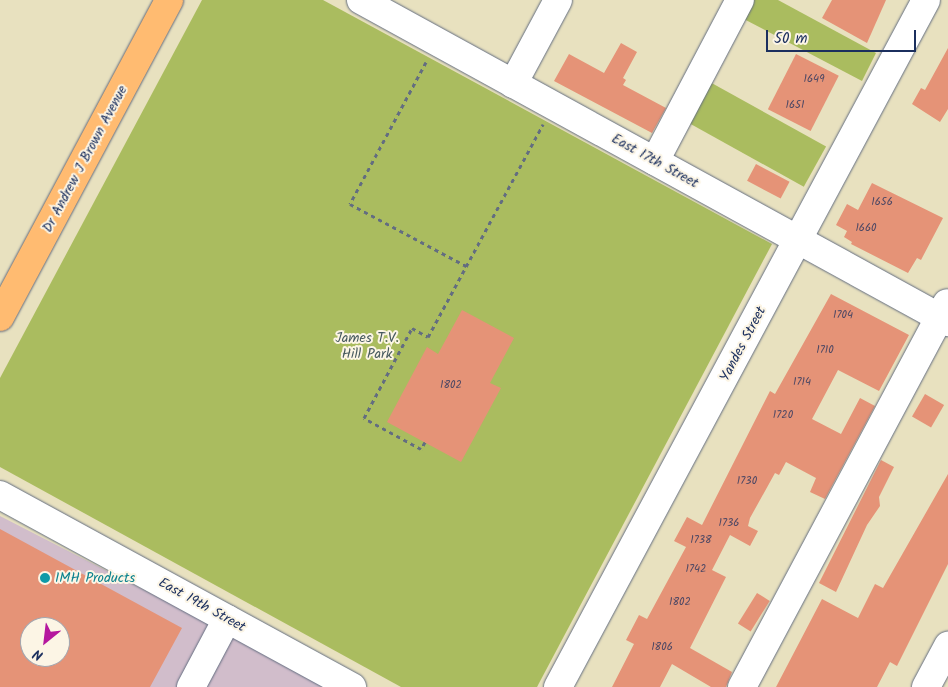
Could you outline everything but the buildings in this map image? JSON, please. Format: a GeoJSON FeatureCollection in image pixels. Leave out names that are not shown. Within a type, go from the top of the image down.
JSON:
{"type":"FeatureCollection","features":[{"type":"Feature","properties":{"kind":"main road","name":"Dr Andrew J Brown Avenue"},"geometry":{"type":"LineString","coordinates":[[0,317],[169,0]]}},
{"type":"Feature","properties":{"kind":"street"},"geometry":{"type":"LineString","coordinates":[[513,84],[558,0]]}},
{"type":"Feature","properties":{"kind":"street"},"geometry":{"type":"LineString","coordinates":[[655,161],[740,0]]}},
{"type":"Feature","properties":{"kind":"street","name":"Yandes Street"},"geometry":{"type":"LineString","coordinates":[[558,687],[926,0]]}},
{"type":"Feature","properties":{"kind":"street","name":"East 17th Street"},"geometry":{"type":"LineString","coordinates":[[368,2],[513,84],[798,240],[945,314]]}},
{"type":"Feature","properties":{"kind":"street"},"geometry":{"type":"LineString","coordinates":[[742,687],[945,314]]}},
{"type":"Feature","properties":{"kind":"street","name":"East 19th Street"},"geometry":{"type":"LineString","coordinates":[[0,495],[352,687]]}},
{"type":"Feature","properties":{"kind":"street"},"geometry":{"type":"LineString","coordinates":[[191,687],[227,619]]}},
{"type":"Feature","properties":{"kind":"street"},"geometry":{"type":"LineString","coordinates":[[926,687],[948,646]]}},
{"type":"Feature","properties":{"kind":"path"},"geometry":{"type":"LineString","coordinates":[[431,53],[350,204],[466,266]]}},
{"type":"Feature","properties":{"kind":"path"},"geometry":{"type":"LineString","coordinates":[[425,442],[421,449],[364,418],[412,328],[428,337],[547,117]]}},
{"type":"Feature","properties":{"kind":"shaded area","name":"IMH Products"},"geometry":{"type":"Polygon","coordinates":[[[0,516],[333,687],[0,687],[0,516]]]}},
{"type":"Feature","properties":{"kind":"green space","name":"James T.V. Hill Park"},"geometry":{"type":"Polygon","coordinates":[[[202,0],[323,0],[772,244],[537,687],[401,687],[0,467],[0,378],[202,0]]]}},
{"type":"Feature","properties":{"kind":"green space"},"geometry":{"type":"Polygon","coordinates":[[[748,0],[778,0],[876,53],[862,81],[740,17],[748,0]]]}},
{"type":"Feature","properties":{"kind":"green space"},"geometry":{"type":"Polygon","coordinates":[[[708,81],[826,146],[804,187],[686,121],[708,81]]]}},
{"type":"Feature","properties":{"kind":"place","name":"IMH Products"},"geometry":{"type":"Point","coordinates":[45,578]}}]}
